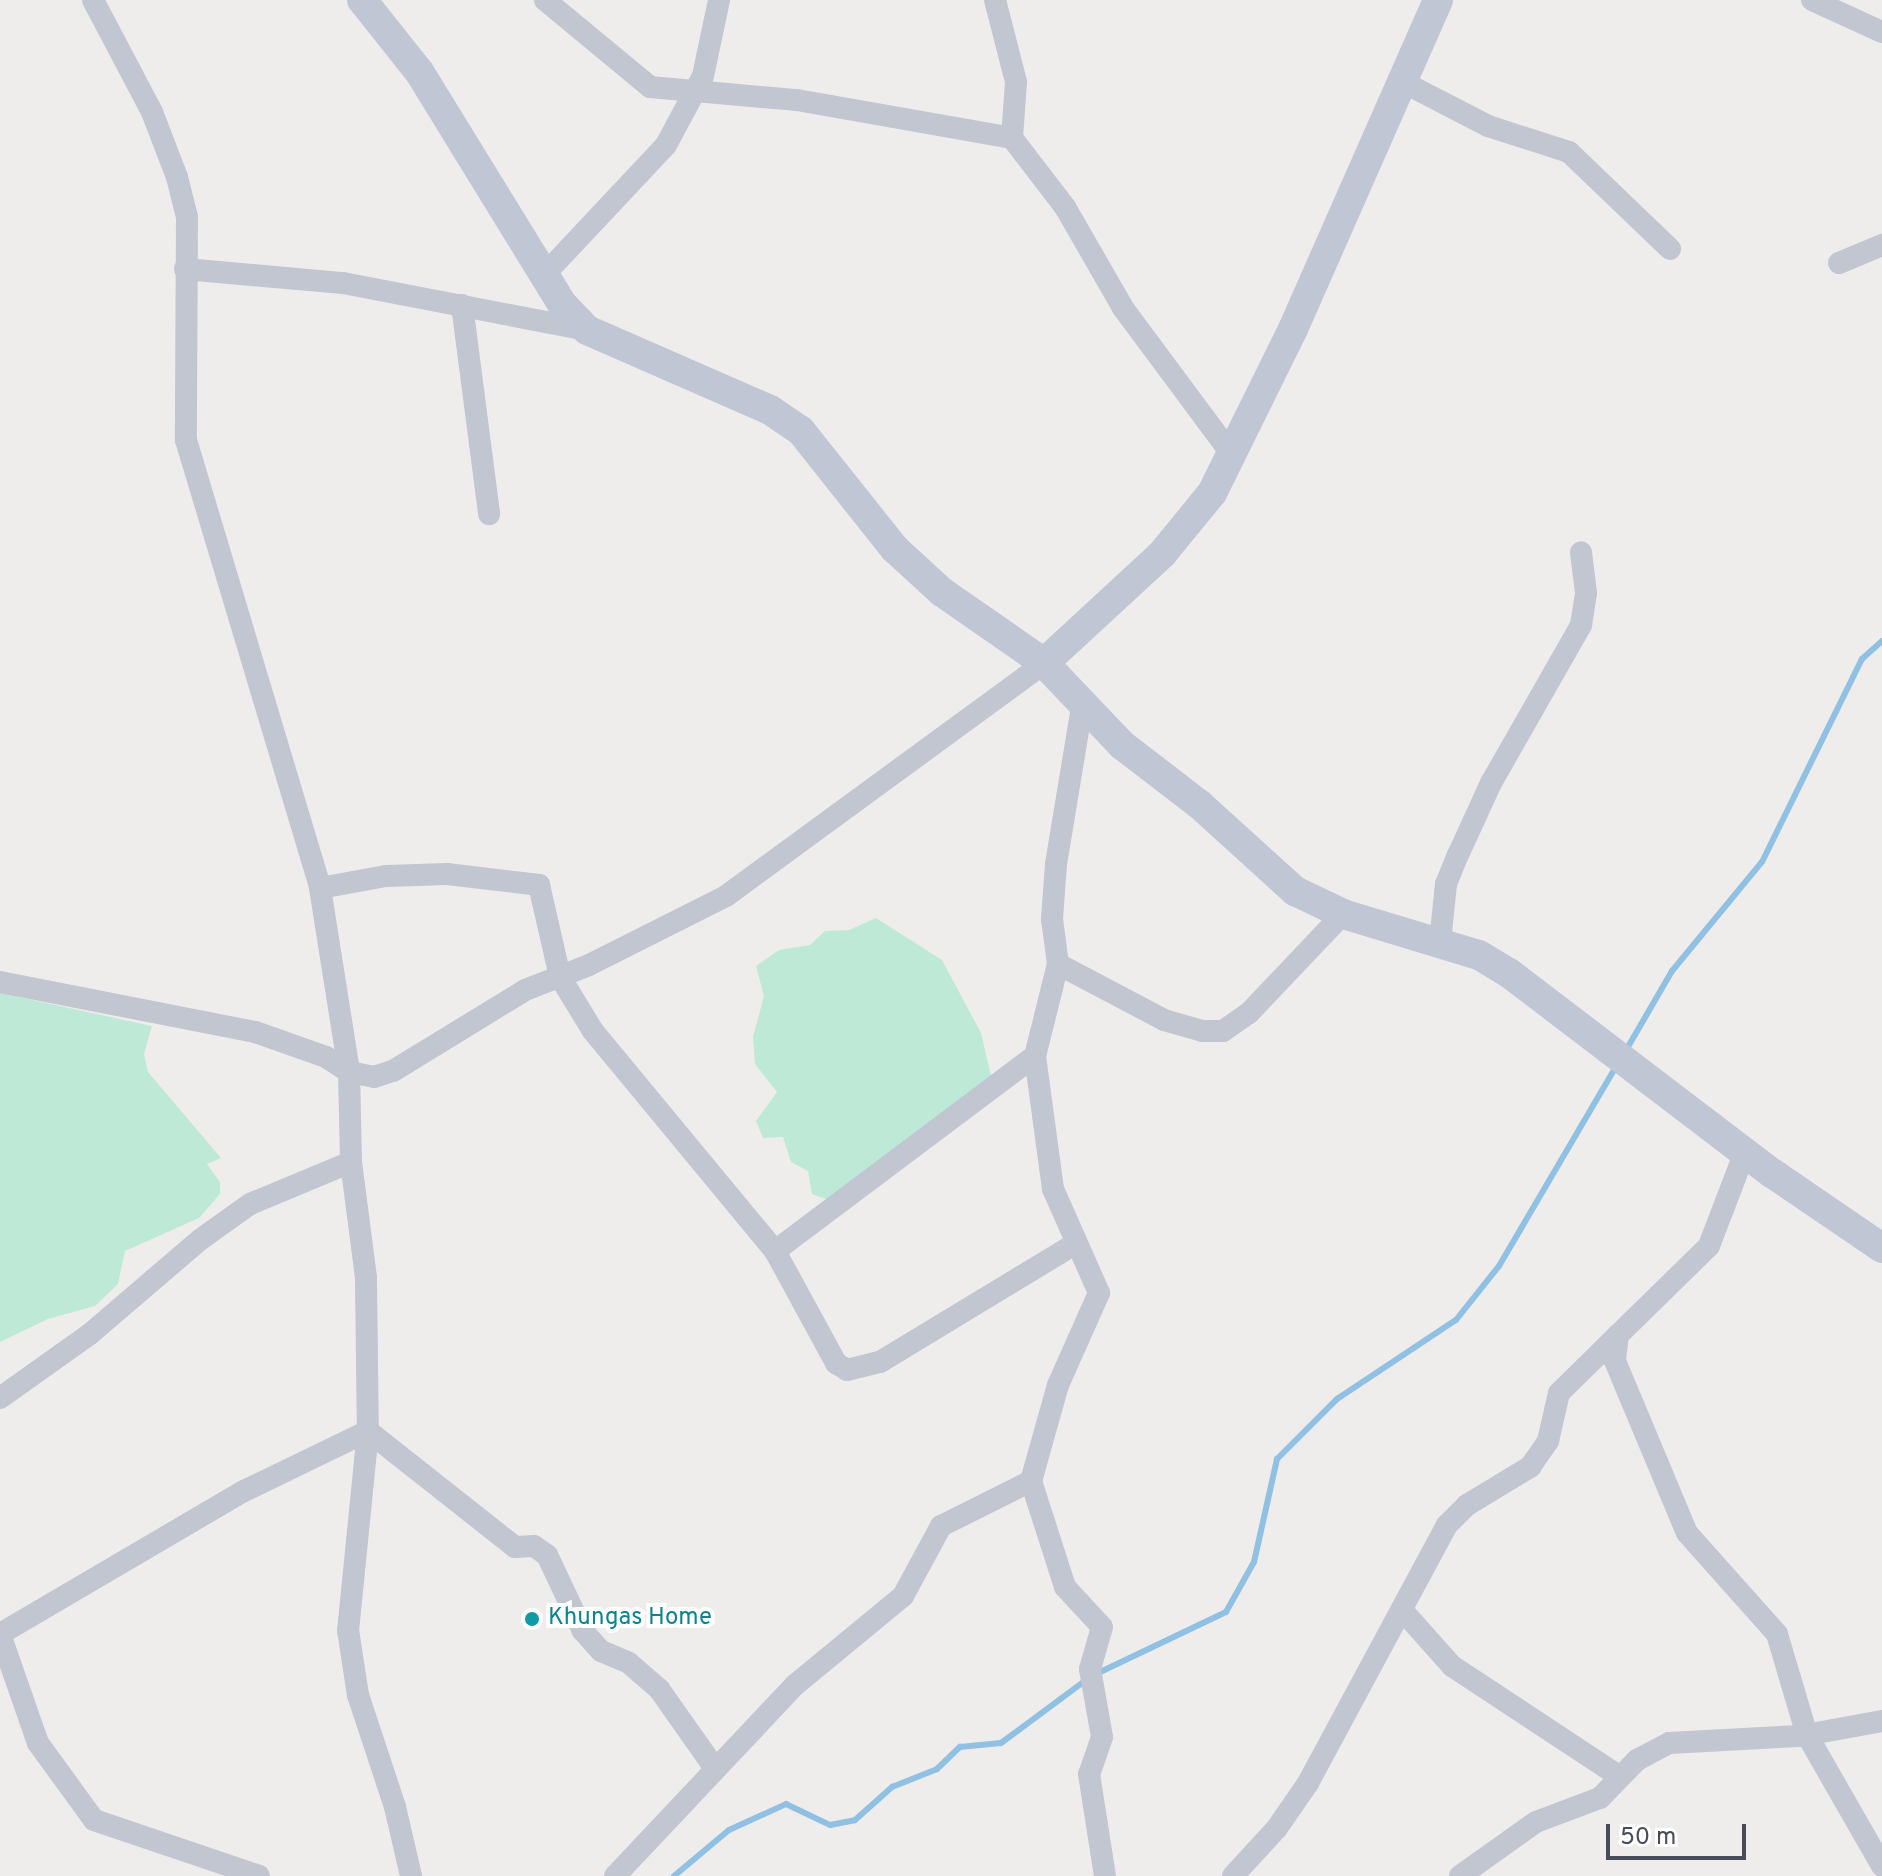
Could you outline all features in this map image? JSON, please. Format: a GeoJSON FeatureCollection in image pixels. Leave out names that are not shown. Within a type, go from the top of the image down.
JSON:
{"type":"FeatureCollection","features":[{"type":"Feature","properties":{"kind":"street"},"geometry":{"type":"LineString","coordinates":[[93,0],[133,73],[177,177],[187,217],[186,440],[320,888],[349,1072],[351,1162],[366,1278],[368,1431],[348,1630],[358,1695],[395,1807],[411,1876]]}},
{"type":"Feature","properties":{"kind":"street"},"geometry":{"type":"LineString","coordinates":[[362,0],[420,73],[562,304],[587,330]]}},
{"type":"Feature","properties":{"kind":"street"},"geometry":{"type":"LineString","coordinates":[[545,0],[628,74],[650,87],[797,100],[1012,138]]}},
{"type":"Feature","properties":{"kind":"street"},"geometry":{"type":"LineString","coordinates":[[544,275],[650,167],[696,92],[719,0]]}},
{"type":"Feature","properties":{"kind":"street"},"geometry":{"type":"LineString","coordinates":[[995,0],[1016,82],[1012,138],[1065,207],[1123,308],[1233,456]]}},
{"type":"Feature","properties":{"kind":"street"},"geometry":{"type":"LineString","coordinates":[[0,982],[255,1032],[326,1057],[349,1072],[374,1077],[393,1071],[525,990],[560,977],[726,896],[1044,663],[1162,554],[1212,493],[1233,456],[1399,80],[1438,0]]}},
{"type":"Feature","properties":{"kind":"street"},"geometry":{"type":"LineString","coordinates":[[1812,0],[1882,32]]}},
{"type":"Feature","properties":{"kind":"street"},"geometry":{"type":"LineString","coordinates":[[1399,80],[1488,126],[1569,152],[1670,249]]}},
{"type":"Feature","properties":{"kind":"street"},"geometry":{"type":"LineString","coordinates":[[1839,263],[1882,245]]}},
{"type":"Feature","properties":{"kind":"street"},"geometry":{"type":"LineString","coordinates":[[185,269],[329,282],[587,330],[788,421],[822,455],[895,549],[942,592],[1044,663],[1082,707],[1295,891],[1343,914],[1440,942],[1509,973],[1745,1152],[1882,1248]]}},
{"type":"Feature","properties":{"kind":"street"},"geometry":{"type":"LineString","coordinates":[[462,305],[489,514]]}},
{"type":"Feature","properties":{"kind":"street"},"geometry":{"type":"LineString","coordinates":[[1440,942],[1446,884],[1458,855],[1491,783],[1581,625],[1586,593],[1581,552]]}},
{"type":"Feature","properties":{"kind":"street"},"geometry":{"type":"LineString","coordinates":[[1082,707],[1056,864],[1052,919],[1058,964],[1035,1056],[1048,1172],[1073,1245],[1099,1293],[1058,1385],[1031,1481],[1065,1587],[1102,1627],[1092,1678],[1102,1737],[1089,1774],[1105,1876]]}},
{"type":"Feature","properties":{"kind":"street"},"geometry":{"type":"LineString","coordinates":[[320,888],[386,876],[447,874],[539,885],[560,977],[593,1031],[649,1104],[775,1251],[836,1363],[855,1372],[911,1344],[1073,1245]]}},
{"type":"Feature","properties":{"kind":"street"},"geometry":{"type":"LineString","coordinates":[[1058,964],[1164,1020],[1202,1031],[1223,1031],[1249,1013],[1343,914]]}},
{"type":"Feature","properties":{"kind":"street"},"geometry":{"type":"LineString","coordinates":[[775,1251],[1035,1056]]}},
{"type":"Feature","properties":{"kind":"street"},"geometry":{"type":"LineString","coordinates":[[1233,1876],[1277,1828],[1308,1783],[1364,1670],[1403,1611],[1447,1525],[1467,1505],[1530,1467],[1548,1441],[1559,1393],[1709,1246],[1745,1152]]}},
{"type":"Feature","properties":{"kind":"street"},"geometry":{"type":"LineString","coordinates":[[0,1398],[90,1334],[250,1204],[351,1162]]}},
{"type":"Feature","properties":{"kind":"street"},"geometry":{"type":"LineString","coordinates":[[1618,1335],[1617,1371],[1681,1521],[1777,1634],[1807,1735],[1882,1866]]}},
{"type":"Feature","properties":{"kind":"street"},"geometry":{"type":"LineString","coordinates":[[259,1876],[94,1820],[38,1743],[8,1693],[0,1634],[244,1491],[368,1431]]}},
{"type":"Feature","properties":{"kind":"street"},"geometry":{"type":"LineString","coordinates":[[368,1431],[515,1547],[534,1546],[547,1555],[583,1631],[601,1651],[629,1663],[659,1689],[714,1767]]}},
{"type":"Feature","properties":{"kind":"street"},"geometry":{"type":"LineString","coordinates":[[615,1876],[714,1767],[795,1685],[903,1596],[941,1526],[1031,1481]]}},
{"type":"Feature","properties":{"kind":"street"},"geometry":{"type":"LineString","coordinates":[[1403,1611],[1452,1666],[1619,1776]]}},
{"type":"Feature","properties":{"kind":"street"},"geometry":{"type":"LineString","coordinates":[[1460,1876],[1536,1822],[1600,1798],[1619,1776],[1654,1749],[1686,1739],[1807,1735],[1882,1721]]}},
{"type":"Feature","properties":{"kind":"green space"},"geometry":{"type":"Polygon","coordinates":[[[876,918],[942,960],[981,1033],[992,1080],[831,1201],[812,1194],[808,1171],[791,1162],[783,1137],[763,1138],[756,1121],[777,1092],[755,1064],[753,1037],[764,996],[756,966],[779,950],[810,945],[825,931],[849,930],[876,918]]]}},
{"type":"Feature","properties":{"kind":"green space"},"geometry":{"type":"Polygon","coordinates":[[[0,993],[152,1026],[144,1054],[148,1072],[221,1158],[207,1164],[220,1182],[220,1194],[199,1218],[125,1251],[118,1284],[95,1306],[48,1319],[0,1342],[0,993]]]}},
{"type":"Feature","properties":{"kind":"waterway"},"geometry":{"type":"LineString","coordinates":[[1625,1052],[1672,971],[1762,862],[1862,659],[1882,641]]}},
{"type":"Feature","properties":{"kind":"waterway"},"geometry":{"type":"LineString","coordinates":[[1096,1674],[1226,1612],[1254,1562],[1277,1459],[1337,1399],[1456,1320],[1499,1266],[1617,1065]]}},
{"type":"Feature","properties":{"kind":"waterway"},"geometry":{"type":"LineString","coordinates":[[674,1876],[729,1830],[786,1804],[830,1825],[855,1820],[892,1787],[937,1769],[960,1747],[1001,1743],[1086,1680]]}},
{"type":"Feature","properties":{"kind":"place","name":"Khungas Home"},"geometry":{"type":"Point","coordinates":[532,1619]}}]}
